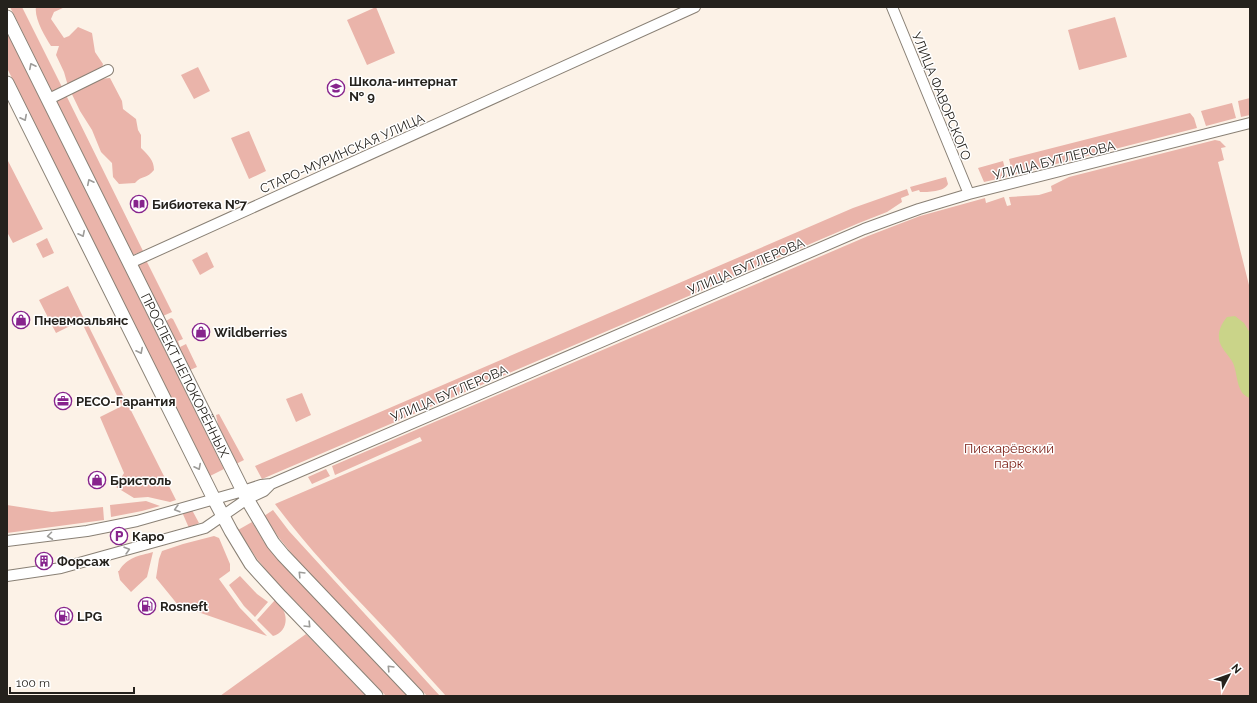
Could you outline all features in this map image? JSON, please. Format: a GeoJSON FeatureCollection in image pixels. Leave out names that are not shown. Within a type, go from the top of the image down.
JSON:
{"type":"FeatureCollection","features":[{"type":"Feature","properties":{"kind":"main road","name":"ПРОСПЕКТ НЕПОКОРЁННЫХ"},"geometry":{"type":"LineString","coordinates":[[7,17],[245,495],[269,536],[283,555],[417,696]]}},
{"type":"Feature","properties":{"kind":"main road"},"geometry":{"type":"LineString","coordinates":[[7,83],[214,499],[242,550],[256,569],[376,696]]}},
{"type":"Feature","properties":{"kind":"street","name":"СТАРО-МУРИНСКАЯ УЛИЦА"},"geometry":{"type":"LineString","coordinates":[[130,263],[695,7]]}},
{"type":"Feature","properties":{"kind":"street","name":"УЛИЦА ФАВОРСКОГО"},"geometry":{"type":"LineString","coordinates":[[892,7],[969,194]]}},
{"type":"Feature","properties":{"kind":"street"},"geometry":{"type":"LineString","coordinates":[[49,99],[108,70]]}},
{"type":"Feature","properties":{"kind":"street","name":"УЛИЦА БУТЛЕРОВА"},"geometry":{"type":"LineString","coordinates":[[7,541],[94,530],[137,521],[214,499],[264,491],[271,484],[864,229],[919,209],[969,194],[1250,123]]}},
{"type":"Feature","properties":{"kind":"street","name":"УЛИЦА БУТЛЕРОВА"},"geometry":{"type":"LineString","coordinates":[[7,576],[61,568],[205,528],[223,516],[245,495]]}},
{"type":"Feature","properties":{"kind":"green space"},"geometry":{"type":"Polygon","coordinates":[[[10,7],[22,7],[63,89],[53,94],[10,7]]]}},
{"type":"Feature","properties":{"kind":"green space"},"geometry":{"type":"Polygon","coordinates":[[[36,7],[65,7],[54,12],[51,19],[64,38],[69,36],[78,27],[92,33],[95,52],[103,64],[99,79],[110,78],[122,101],[123,109],[136,119],[138,130],[141,135],[141,148],[150,158],[154,166],[154,170],[149,175],[135,183],[119,184],[113,177],[112,163],[101,152],[92,130],[80,111],[56,55],[59,46],[51,46],[46,38],[38,22],[36,7]]]}},
{"type":"Feature","properties":{"kind":"green space"},"geometry":{"type":"Polygon","coordinates":[[[376,7],[395,53],[367,65],[347,20],[376,7]]]}},
{"type":"Feature","properties":{"kind":"green space"},"geometry":{"type":"Polygon","coordinates":[[[1115,17],[1127,57],[1079,70],[1068,30],[1115,17]]]}},
{"type":"Feature","properties":{"kind":"green space"},"geometry":{"type":"Polygon","coordinates":[[[7,32],[224,469],[210,476],[7,68],[7,32]]]}},
{"type":"Feature","properties":{"kind":"green space"},"geometry":{"type":"Polygon","coordinates":[[[198,67],[210,91],[194,99],[181,75],[198,67]]]}},
{"type":"Feature","properties":{"kind":"green space"},"geometry":{"type":"Polygon","coordinates":[[[66,95],[143,251],[133,255],[56,100],[66,95]]]}},
{"type":"Feature","properties":{"kind":"green space"},"geometry":{"type":"Polygon","coordinates":[[[1250,98],[1250,115],[1241,117],[1238,101],[1250,98]]]}},
{"type":"Feature","properties":{"kind":"green space"},"geometry":{"type":"Polygon","coordinates":[[[1232,103],[1236,118],[1206,126],[1201,111],[1232,103]]]}},
{"type":"Feature","properties":{"kind":"green space"},"geometry":{"type":"Polygon","coordinates":[[[1190,113],[1194,118],[1197,128],[1013,175],[1009,159],[1190,113]]]}},
{"type":"Feature","properties":{"kind":"green space"},"geometry":{"type":"Polygon","coordinates":[[[249,131],[266,171],[249,179],[231,138],[249,131]]]}},
{"type":"Feature","properties":{"kind":"green space","name":"Пискарёвский парк"},"geometry":{"type":"Polygon","coordinates":[[[1215,140],[1220,141],[1226,147],[1221,148],[1224,160],[1218,162],[1250,289],[1250,696],[446,696],[324,563],[275,504],[422,441],[420,437],[335,475],[332,466],[868,236],[920,216],[985,198],[986,203],[1004,197],[1007,206],[1011,205],[1009,197],[1039,195],[1052,191],[1051,186],[1069,177],[1215,140]]]}},
{"type":"Feature","properties":{"kind":"green space"},"geometry":{"type":"Polygon","coordinates":[[[7,159],[43,229],[13,243],[7,232],[7,159]]]}},
{"type":"Feature","properties":{"kind":"green space"},"geometry":{"type":"Polygon","coordinates":[[[1003,161],[1007,177],[984,182],[978,168],[1003,161]]]}},
{"type":"Feature","properties":{"kind":"green space"},"geometry":{"type":"Polygon","coordinates":[[[946,177],[948,184],[943,189],[931,192],[920,192],[919,190],[912,192],[910,187],[946,177]]]}},
{"type":"Feature","properties":{"kind":"green space"},"geometry":{"type":"Polygon","coordinates":[[[907,189],[909,195],[901,198],[902,202],[887,212],[262,479],[255,466],[853,208],[907,189]]]}},
{"type":"Feature","properties":{"kind":"green space"},"geometry":{"type":"Polygon","coordinates":[[[47,238],[54,253],[43,258],[36,244],[47,238]]]}},
{"type":"Feature","properties":{"kind":"green space"},"geometry":{"type":"Polygon","coordinates":[[[207,252],[214,267],[200,275],[192,260],[207,252]]]}},
{"type":"Feature","properties":{"kind":"green space"},"geometry":{"type":"Polygon","coordinates":[[[146,260],[172,312],[163,316],[137,264],[146,260]]]}},
{"type":"Feature","properties":{"kind":"green space"},"geometry":{"type":"Polygon","coordinates":[[[68,286],[84,319],[56,333],[39,300],[68,286]]]}},
{"type":"Feature","properties":{"kind":"green space"},"geometry":{"type":"Polygon","coordinates":[[[171,318],[173,319],[183,339],[178,341],[180,347],[186,344],[197,367],[190,370],[166,321],[171,318]]]}},
{"type":"Feature","properties":{"kind":"green space"},"geometry":{"type":"Polygon","coordinates":[[[88,325],[176,500],[170,502],[148,497],[134,498],[116,487],[124,473],[100,417],[122,406],[84,327],[88,325]]]}},
{"type":"Feature","properties":{"kind":"green space"},"geometry":{"type":"Polygon","coordinates":[[[302,393],[311,415],[296,422],[286,399],[302,393]]]}},
{"type":"Feature","properties":{"kind":"green space"},"geometry":{"type":"Polygon","coordinates":[[[219,414],[244,460],[236,464],[219,429],[216,415],[219,414]]]}},
{"type":"Feature","properties":{"kind":"green space"},"geometry":{"type":"Polygon","coordinates":[[[326,469],[330,476],[312,484],[308,477],[326,469]]]}},
{"type":"Feature","properties":{"kind":"green space"},"geometry":{"type":"Polygon","coordinates":[[[146,501],[160,506],[111,517],[110,505],[146,501]]]}},
{"type":"Feature","properties":{"kind":"green space"},"geometry":{"type":"Polygon","coordinates":[[[7,505],[52,512],[103,507],[104,520],[7,533],[7,505]]]}},
{"type":"Feature","properties":{"kind":"green space"},"geometry":{"type":"Polygon","coordinates":[[[192,510],[199,523],[189,528],[182,512],[192,510]]]}},
{"type":"Feature","properties":{"kind":"green space"},"geometry":{"type":"Polygon","coordinates":[[[273,510],[289,531],[440,696],[427,696],[297,560],[279,538],[264,516],[273,510]]]}},
{"type":"Feature","properties":{"kind":"green space"},"geometry":{"type":"Polygon","coordinates":[[[252,522],[264,542],[284,566],[408,696],[386,696],[271,576],[257,559],[238,530],[252,522]]]}},
{"type":"Feature","properties":{"kind":"green space"},"geometry":{"type":"Polygon","coordinates":[[[214,536],[219,538],[230,564],[230,571],[219,579],[240,608],[267,636],[178,605],[156,578],[162,551],[214,536]]]}},
{"type":"Feature","properties":{"kind":"green space"},"geometry":{"type":"Polygon","coordinates":[[[153,552],[147,577],[131,592],[120,580],[118,571],[130,560],[153,552]]]}},
{"type":"Feature","properties":{"kind":"green space"},"geometry":{"type":"Polygon","coordinates":[[[240,576],[257,594],[268,602],[255,617],[244,606],[229,585],[240,576]]]}},
{"type":"Feature","properties":{"kind":"green space"},"geometry":{"type":"Polygon","coordinates":[[[275,600],[284,612],[286,620],[281,632],[273,636],[257,620],[275,600]]]}},
{"type":"Feature","properties":{"kind":"green space"},"geometry":{"type":"Polygon","coordinates":[[[306,634],[366,696],[220,696],[306,634]]]}},
{"type":"Feature","properties":{"kind":"shaded area"},"geometry":{"type":"Polygon","coordinates":[[[1235,316],[1244,323],[1250,333],[1250,398],[1245,396],[1242,392],[1238,383],[1235,367],[1221,345],[1219,339],[1220,330],[1227,317],[1235,316]]]}},
{"type":"Feature","properties":{"kind":"place","name":"Школа-интернат № 9"},"geometry":{"type":"Point","coordinates":[336,88]}},
{"type":"Feature","properties":{"kind":"place","name":"Бибиотека №7"},"geometry":{"type":"Point","coordinates":[139,204]}},
{"type":"Feature","properties":{"kind":"place","name":"Пневмоальянс"},"geometry":{"type":"Point","coordinates":[21,320]}},
{"type":"Feature","properties":{"kind":"place","name":"Wildberries"},"geometry":{"type":"Point","coordinates":[201,332]}},
{"type":"Feature","properties":{"kind":"place","name":"РЕСО-Гарантия"},"geometry":{"type":"Point","coordinates":[63,401]}},
{"type":"Feature","properties":{"kind":"place","name":"Бристоль"},"geometry":{"type":"Point","coordinates":[97,480]}},
{"type":"Feature","properties":{"kind":"place","name":"Каро"},"geometry":{"type":"Point","coordinates":[119,536]}},
{"type":"Feature","properties":{"kind":"place","name":"Форсаж"},"geometry":{"type":"Point","coordinates":[44,561]}},
{"type":"Feature","properties":{"kind":"place","name":"Rosneft"},"geometry":{"type":"Point","coordinates":[147,606]}},
{"type":"Feature","properties":{"kind":"place","name":"LPG"},"geometry":{"type":"Point","coordinates":[64,616]}}]}
